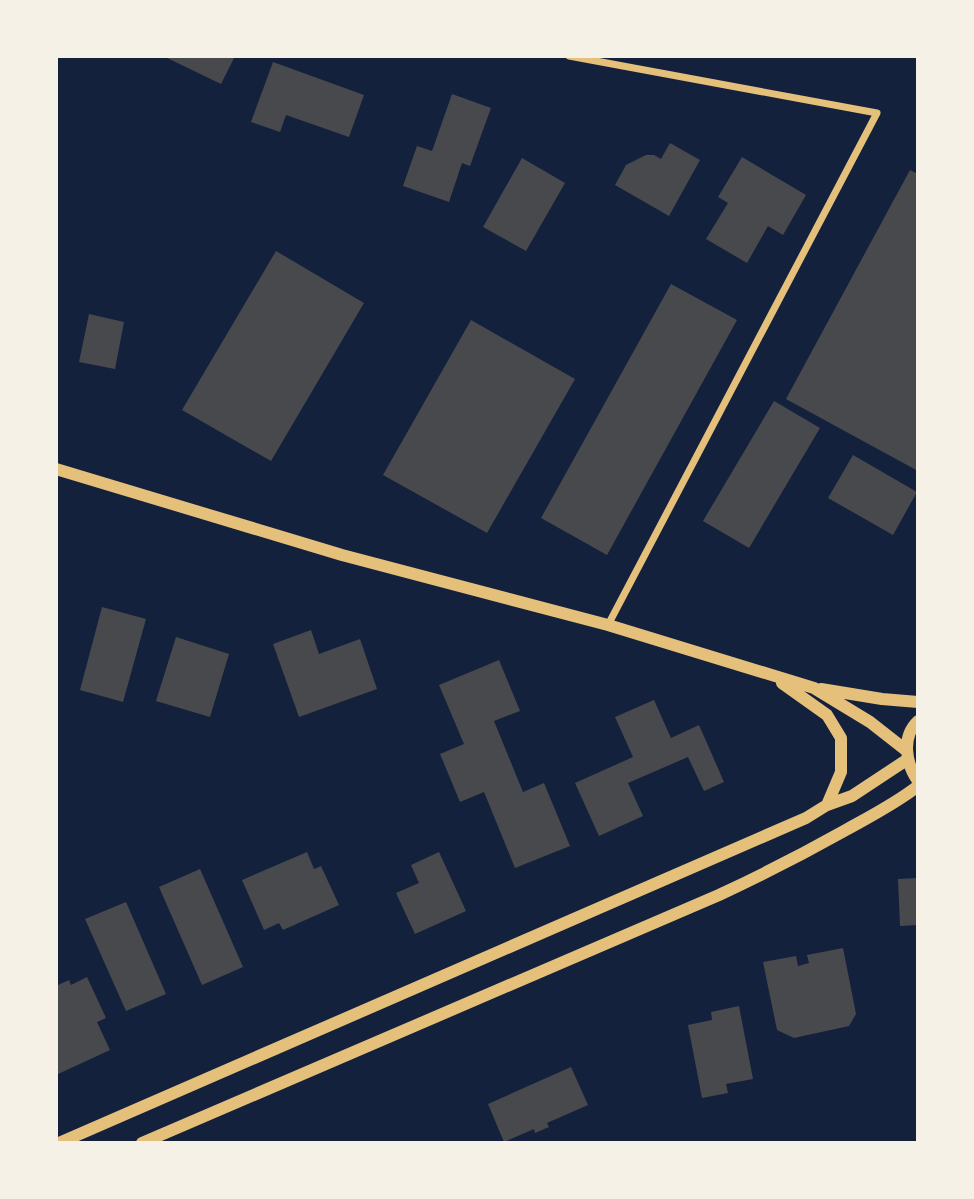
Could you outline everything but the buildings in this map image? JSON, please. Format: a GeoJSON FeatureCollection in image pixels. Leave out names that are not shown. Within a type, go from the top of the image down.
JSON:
{"type":"FeatureCollection","features":[{"type":"Feature","properties":{"kind":"street"},"geometry":{"type":"LineString","coordinates":[[569,56],[877,113],[608,625]]}},
{"type":"Feature","properties":{"kind":"street"},"geometry":{"type":"LineString","coordinates":[[56,469],[342,555],[608,625],[773,677],[814,688],[918,702]]}},
{"type":"Feature","properties":{"kind":"street"},"geometry":{"type":"LineString","coordinates":[[773,677],[827,715],[841,738],[841,772],[827,806]]}},
{"type":"Feature","properties":{"kind":"street"},"geometry":{"type":"LineString","coordinates":[[814,688],[870,722],[907,755]]}},
{"type":"Feature","properties":{"kind":"street"},"geometry":{"type":"LineString","coordinates":[[142,1143],[768,873],[905,796],[918,784],[910,769],[907,755],[908,737],[918,721]]}},
{"type":"Feature","properties":{"kind":"street"},"geometry":{"type":"LineString","coordinates":[[59,1143],[806,818],[852,796],[907,755]]}}]}
